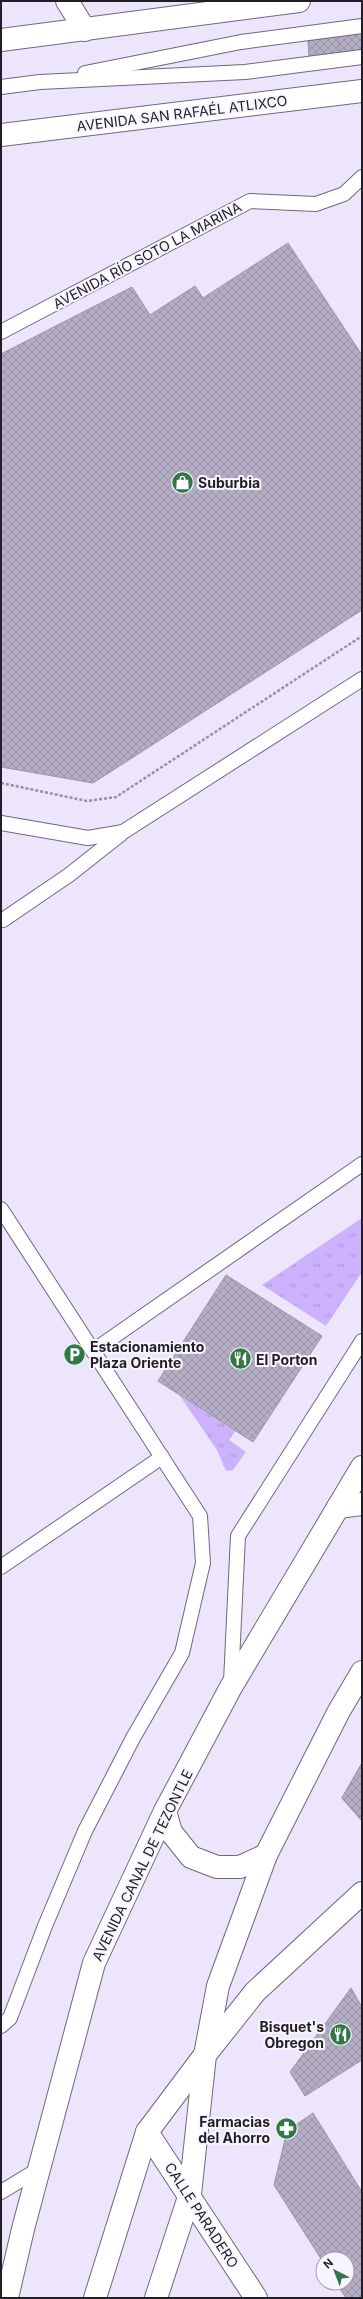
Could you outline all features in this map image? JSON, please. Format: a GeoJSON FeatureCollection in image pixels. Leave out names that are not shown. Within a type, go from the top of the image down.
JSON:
{"type":"FeatureCollection","features":[{"type":"Feature","properties":{"kind":"main road"},"geometry":{"type":"LineString","coordinates":[[67,1],[85,30]]}},
{"type":"Feature","properties":{"kind":"main road"},"geometry":{"type":"LineString","coordinates":[[1,40],[299,1]]}},
{"type":"Feature","properties":{"kind":"main road","name":"AVENIDA SAN RAFAÉL ATLIXCO"},"geometry":{"type":"LineString","coordinates":[[1,135],[362,91]]}},
{"type":"Feature","properties":{"kind":"main road","name":"AVENIDA CANAL DE TEZONTLE"},"geometry":{"type":"LineString","coordinates":[[7,2298],[39,2169],[94,1963],[165,1811],[231,1687],[362,1467]]}},
{"type":"Feature","properties":{"kind":"main road"},"geometry":{"type":"LineString","coordinates":[[338,1507],[362,1504]]}},
{"type":"Feature","properties":{"kind":"main road"},"geometry":{"type":"LineString","coordinates":[[156,2298],[190,2194],[205,2055],[218,1986],[266,1855],[339,1711],[362,1672]]}},
{"type":"Feature","properties":{"kind":"main road"},"geometry":{"type":"LineString","coordinates":[[165,1811],[171,1832],[191,1857],[217,1867],[240,1867],[266,1855]]}},
{"type":"Feature","properties":{"kind":"main road"},"geometry":{"type":"LineString","coordinates":[[95,2298],[147,2132],[255,1992],[362,1893]]}},
{"type":"Feature","properties":{"kind":"main road","name":"CALLE PARADERO"},"geometry":{"type":"LineString","coordinates":[[147,2132],[190,2194],[256,2298]]}},
{"type":"Feature","properties":{"kind":"lane"},"geometry":{"type":"LineString","coordinates":[[1,87],[40,82],[241,42],[362,26]]}},
{"type":"Feature","properties":{"kind":"lane"},"geometry":{"type":"LineString","coordinates":[[40,82],[245,72],[362,57]]}},
{"type":"Feature","properties":{"kind":"lane","name":"AVENIDA RÍO SOTO LA MARINA"},"geometry":{"type":"LineString","coordinates":[[1,332],[250,201],[316,204],[344,194],[362,176]]}},
{"type":"Feature","properties":{"kind":"lane"},"geometry":{"type":"LineString","coordinates":[[3,920],[69,875],[123,832],[362,679]]}},
{"type":"Feature","properties":{"kind":"lane"},"geometry":{"type":"LineString","coordinates":[[1,822],[88,838],[123,832]]}},
{"type":"Feature","properties":{"kind":"lane"},"geometry":{"type":"LineString","coordinates":[[93,1352],[362,1164]]}},
{"type":"Feature","properties":{"kind":"lane"},"geometry":{"type":"LineString","coordinates":[[1,1209],[200,1516],[203,1563],[182,1652],[132,1738],[85,1831],[45,1926],[10,2018],[1,2026]]}},
{"type":"Feature","properties":{"kind":"lane"},"geometry":{"type":"LineString","coordinates":[[231,1687],[238,1536],[362,1341]]}},
{"type":"Feature","properties":{"kind":"lane"},"geometry":{"type":"LineString","coordinates":[[1,1567],[162,1457]]}},
{"type":"Feature","properties":{"kind":"lane"},"geometry":{"type":"LineString","coordinates":[[1,2192],[39,2169]]}},
{"type":"Feature","properties":{"kind":"path"},"geometry":{"type":"LineString","coordinates":[[1,784],[87,801],[116,797],[362,636]]}},
{"type":"Feature","properties":{"kind":"green space"},"geometry":{"type":"Polygon","coordinates":[[[362,1218],[362,1272],[326,1326],[262,1285],[362,1218]]]}},
{"type":"Feature","properties":{"kind":"green space"},"geometry":{"type":"Polygon","coordinates":[[[180,1396],[235,1431],[229,1440],[246,1452],[233,1470],[226,1471],[217,1450],[180,1396]]]}},
{"type":"Feature","properties":{"kind":"building"},"geometry":{"type":"Polygon","coordinates":[[[362,24],[362,57],[338,60],[334,28],[362,24]]]}},
{"type":"Feature","properties":{"kind":"building"},"geometry":{"type":"Polygon","coordinates":[[[338,36],[340,53],[309,57],[308,41],[338,36]]]}},
{"type":"Feature","properties":{"kind":"building","name":"Suburbia"},"geometry":{"type":"Polygon","coordinates":[[[288,243],[362,355],[362,610],[93,783],[1,767],[1,354],[132,287],[150,315],[195,286],[203,298],[288,243]]]}},
{"type":"Feature","properties":{"kind":"building","name":"El Porton"},"geometry":{"type":"Polygon","coordinates":[[[226,1275],[322,1336],[253,1442],[158,1381],[226,1275]]]}},
{"type":"Feature","properties":{"kind":"building"},"geometry":{"type":"Polygon","coordinates":[[[362,1763],[362,1821],[342,1798],[362,1763]]]}},
{"type":"Feature","properties":{"kind":"building"},"geometry":{"type":"Polygon","coordinates":[[[362,1763],[362,1821],[342,1798],[362,1763]]]}},
{"type":"Feature","properties":{"kind":"building","name":"Bisquet's Obregon"},"geometry":{"type":"Polygon","coordinates":[[[351,1988],[362,2007],[362,2060],[305,2096],[290,2072],[351,1988]]]}},
{"type":"Feature","properties":{"kind":"building"},"geometry":{"type":"Polygon","coordinates":[[[313,2113],[362,2192],[362,2298],[346,2298],[341,2291],[355,2291],[355,2251],[316,2251],[274,2185],[287,2131],[313,2113]]]}},
{"type":"Feature","properties":{"kind":"place","name":"Suburbia"},"geometry":{"type":"Point","coordinates":[182,482]}},
{"type":"Feature","properties":{"kind":"place","name":"Estacionamiento Plaza Oriente"},"geometry":{"type":"Point","coordinates":[75,1354]}},
{"type":"Feature","properties":{"kind":"place","name":"El Porton"},"geometry":{"type":"Point","coordinates":[240,1359]}},
{"type":"Feature","properties":{"kind":"place","name":"Bisquet's Obregon"},"geometry":{"type":"Point","coordinates":[340,2034]}},
{"type":"Feature","properties":{"kind":"place","name":"Farmacias del Ahorro"},"geometry":{"type":"Point","coordinates":[286,2129]}}]}
